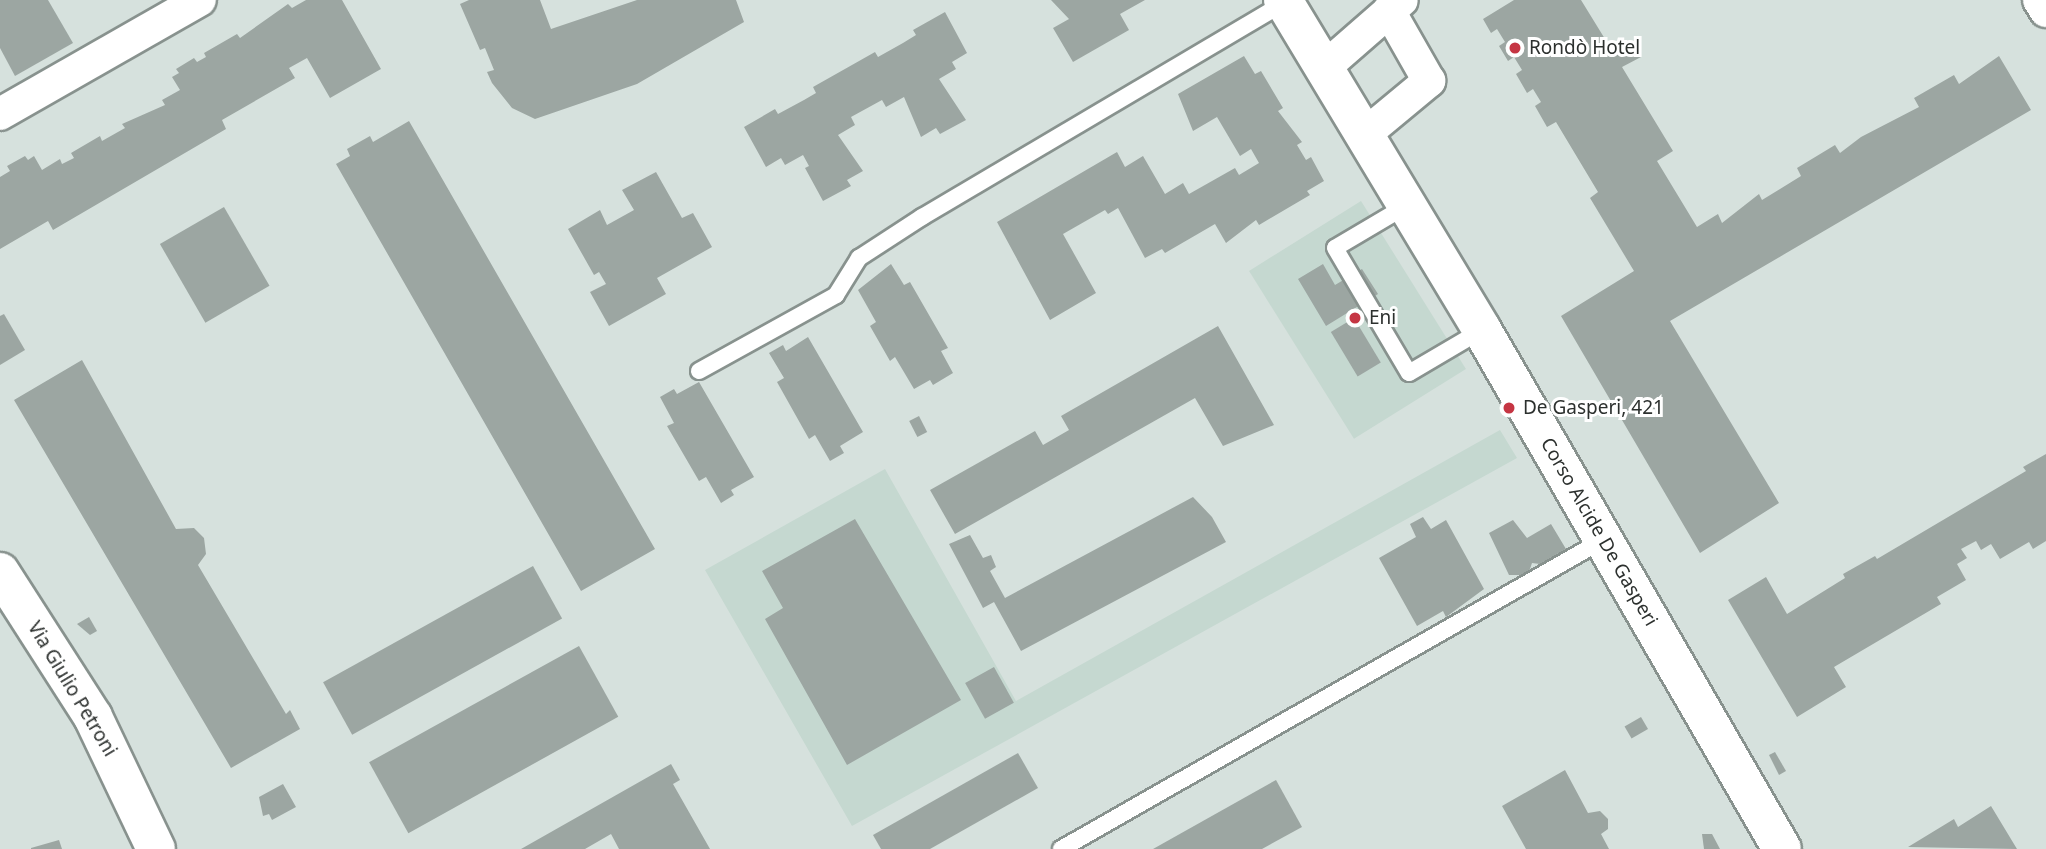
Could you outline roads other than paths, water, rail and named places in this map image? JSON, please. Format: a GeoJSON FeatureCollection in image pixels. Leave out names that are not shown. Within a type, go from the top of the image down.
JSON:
{"type":"FeatureCollection","features":[{"type":"Feature","properties":{"kind":"street"},"geometry":{"type":"LineString","coordinates":[[0,114],[200,0]]}},
{"type":"Feature","properties":{"kind":"street"},"geometry":{"type":"LineString","coordinates":[[2039,0],[2046,11]]}},
{"type":"Feature","properties":{"kind":"street","name":"Corso Alcide De Gasperi"},"geometry":{"type":"LineString","coordinates":[[1283,1],[1482,330],[1782,849]]}},
{"type":"Feature","properties":{"kind":"street"},"geometry":{"type":"LineString","coordinates":[[1324,68],[1395,5],[1429,81],[1364,135]]}},
{"type":"Feature","properties":{"kind":"street","name":"Via Giulio Petroni"},"geometry":{"type":"LineString","coordinates":[[0,572],[93,717],[156,849]]}},
{"type":"Feature","properties":{"kind":"lane"},"geometry":{"type":"LineString","coordinates":[[699,371],[836,295],[859,258],[922,217],[1283,1]]}},
{"type":"Feature","properties":{"kind":"lane"},"geometry":{"type":"LineString","coordinates":[[1406,206],[1335,248],[1409,373],[1482,330]]}},
{"type":"Feature","properties":{"kind":"lane"},"geometry":{"type":"LineString","coordinates":[[1062,849],[1604,539]]}},
{"type":"Feature","properties":{"kind":"place","name":"Rondò Hotel"},"geometry":{"type":"Point","coordinates":[1515,48]}},
{"type":"Feature","properties":{"kind":"place","name":"Eni"},"geometry":{"type":"Point","coordinates":[1355,318]}},
{"type":"Feature","properties":{"kind":"place","name":"De Gasperi, 421"},"geometry":{"type":"Point","coordinates":[1509,408]}}]}
